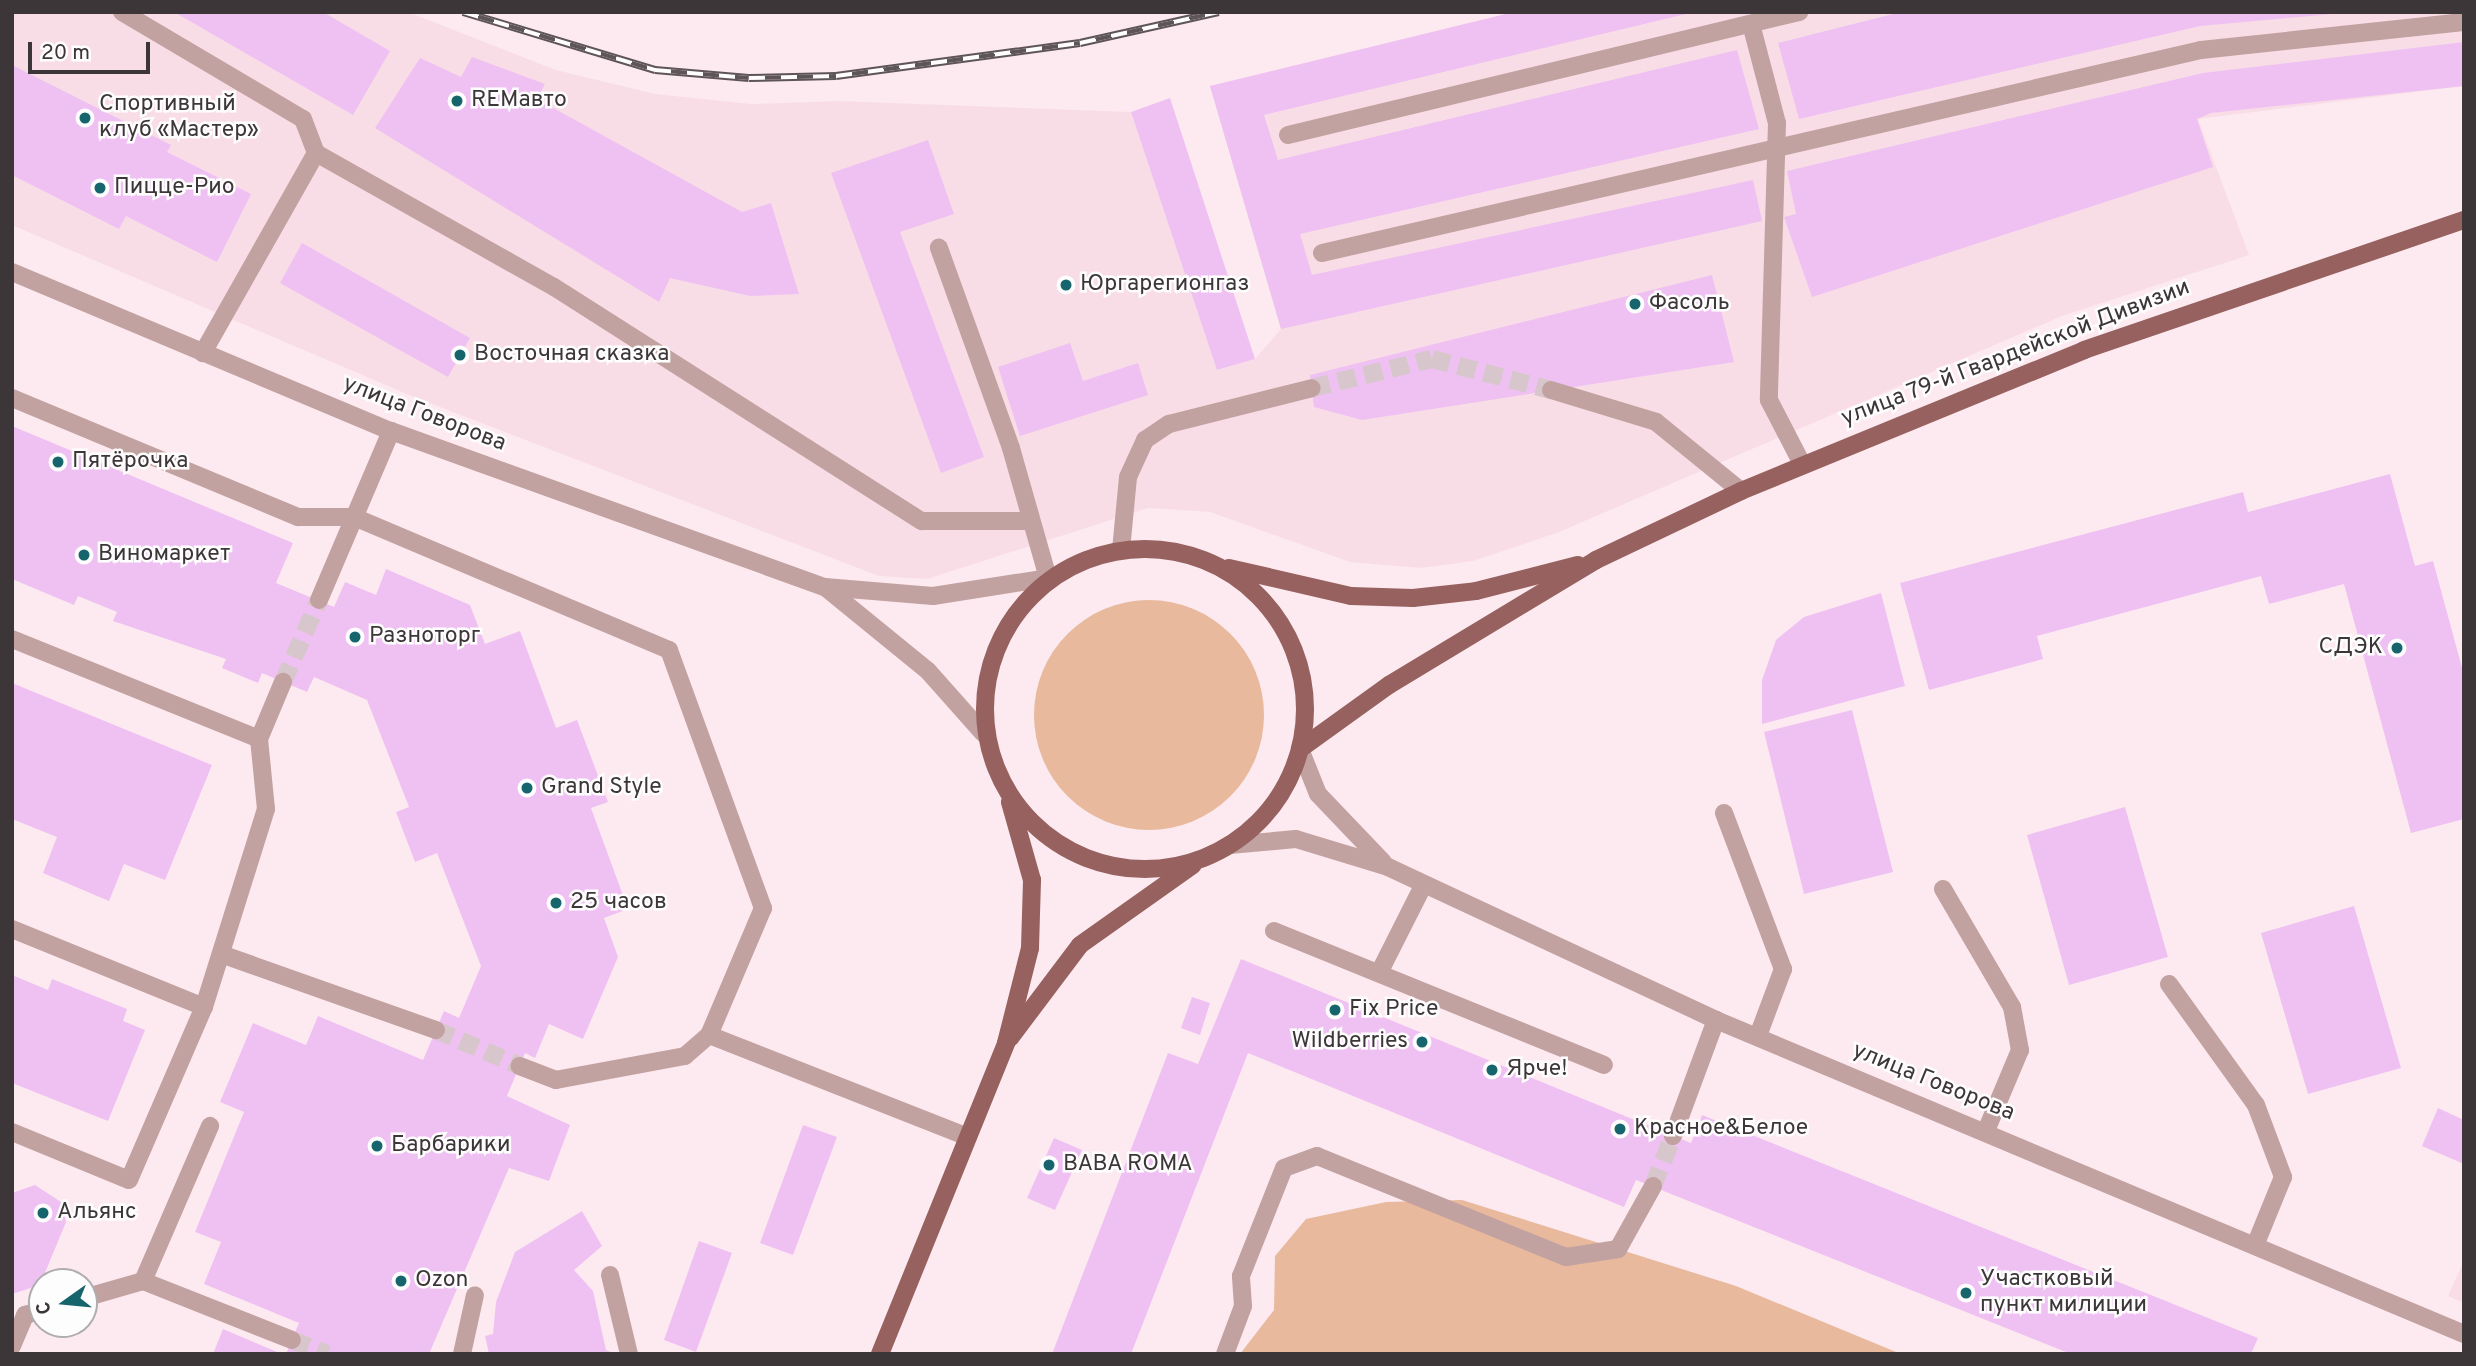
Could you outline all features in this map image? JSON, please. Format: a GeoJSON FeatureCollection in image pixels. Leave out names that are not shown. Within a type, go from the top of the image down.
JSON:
{"type":"FeatureCollection","features":[{"type":"Feature","properties":{"kind":"main road","name":"улица 79-й Гвардейской Дивизии"},"geometry":{"type":"LineString","coordinates":[[1300,749],[1389,685],[1596,560],[1741,491],[2084,350],[2464,220]]}},
{"type":"Feature","properties":{"kind":"main road"},"geometry":{"type":"LineString","coordinates":[[880,1354],[1006,1043],[1033,908],[1027,852],[983,733],[998,646],[1048,578],[1121,551],[1176,551],[1212,563],[1264,601],[1289,638],[1303,678],[1300,749],[1286,785],[1262,819],[1230,845],[1202,859],[1080,945],[1006,1043]]}},
{"type":"Feature","properties":{"kind":"main road","name":"улица 79-й Гвардейской Дивизии"},"geometry":{"type":"LineString","coordinates":[[1212,563],[1304,587],[1413,598],[1476,591],[1596,560]]}},
{"type":"Feature","properties":{"kind":"main road"},"geometry":{"type":"LineString","coordinates":[[1003,782],[1050,837],[1083,856],[1154,869],[1202,859]]}},
{"type":"Feature","properties":{"kind":"street"},"geometry":{"type":"LineString","coordinates":[[122,12],[303,119],[316,153],[554,287],[922,521],[1027,521]]}},
{"type":"Feature","properties":{"kind":"street"},"geometry":{"type":"LineString","coordinates":[[1288,135],[1799,12]]}},
{"type":"Feature","properties":{"kind":"street"},"geometry":{"type":"LineString","coordinates":[[1322,253],[2201,50],[2464,22]]}},
{"type":"Feature","properties":{"kind":"street"},"geometry":{"type":"LineString","coordinates":[[1751,24],[1777,123],[1774,150],[1778,225],[1769,400],[1802,464]]}},
{"type":"Feature","properties":{"kind":"street"},"geometry":{"type":"LineString","coordinates":[[203,353],[316,153]]}},
{"type":"Feature","properties":{"kind":"street"},"geometry":{"type":"LineString","coordinates":[[939,248],[1012,448],[1027,521],[1048,578]]}},
{"type":"Feature","properties":{"kind":"street","name":"улица Говорова"},"geometry":{"type":"LineString","coordinates":[[12,272],[391,431],[825,587],[933,596],[1048,578]]}},
{"type":"Feature","properties":{"kind":"street"},"geometry":{"type":"LineString","coordinates":[[1121,551],[1128,477],[1145,440],[1169,424],[1312,388]]}},
{"type":"Feature","properties":{"kind":"street"},"geometry":{"type":"LineString","coordinates":[[1550,390],[1656,422],[1741,491]]}},
{"type":"Feature","properties":{"kind":"street"},"geometry":{"type":"LineString","coordinates":[[12,398],[298,517],[354,517],[669,650],[763,908],[709,1035],[685,1056],[556,1080],[520,1066]]}},
{"type":"Feature","properties":{"kind":"street"},"geometry":{"type":"LineString","coordinates":[[318,600],[391,431]]}},
{"type":"Feature","properties":{"kind":"street","name":"улица Говорова"},"geometry":{"type":"LineString","coordinates":[[825,587],[928,671],[983,733]]}},
{"type":"Feature","properties":{"kind":"street"},"geometry":{"type":"LineString","coordinates":[[12,639],[259,739]]}},
{"type":"Feature","properties":{"kind":"street"},"geometry":{"type":"LineString","coordinates":[[12,1132],[129,1180],[204,1007],[266,809],[259,739],[283,682]]}},
{"type":"Feature","properties":{"kind":"street"},"geometry":{"type":"LineString","coordinates":[[1300,749],[1318,794],[1388,867]]}},
{"type":"Feature","properties":{"kind":"street"},"geometry":{"type":"LineString","coordinates":[[1724,813],[1783,969],[1758,1036]]}},
{"type":"Feature","properties":{"kind":"street"},"geometry":{"type":"LineString","coordinates":[[1230,845],[1296,839],[1388,867]]}},
{"type":"Feature","properties":{"kind":"street","name":"улица Говорова"},"geometry":{"type":"LineString","coordinates":[[1388,867],[1423,886],[1716,1020],[2256,1243],[2464,1334]]}},
{"type":"Feature","properties":{"kind":"street"},"geometry":{"type":"LineString","coordinates":[[1379,973],[1423,886]]}},
{"type":"Feature","properties":{"kind":"street"},"geometry":{"type":"LineString","coordinates":[[1943,889],[2012,1007],[2020,1050],[1986,1131]]}},
{"type":"Feature","properties":{"kind":"street"},"geometry":{"type":"LineString","coordinates":[[12,929],[204,1007]]}},
{"type":"Feature","properties":{"kind":"street"},"geometry":{"type":"LineString","coordinates":[[1274,931],[1604,1065]]}},
{"type":"Feature","properties":{"kind":"street"},"geometry":{"type":"LineString","coordinates":[[221,954],[436,1030]]}},
{"type":"Feature","properties":{"kind":"street"},"geometry":{"type":"LineString","coordinates":[[2169,984],[2256,1105],[2283,1177],[2256,1243]]}},
{"type":"Feature","properties":{"kind":"street"},"geometry":{"type":"LineString","coordinates":[[1673,1136],[1716,1020]]}},
{"type":"Feature","properties":{"kind":"street"},"geometry":{"type":"LineString","coordinates":[[709,1035],[968,1137]]}},
{"type":"Feature","properties":{"kind":"street"},"geometry":{"type":"LineString","coordinates":[[144,1281],[210,1126]]}},
{"type":"Feature","properties":{"kind":"street"},"geometry":{"type":"LineString","coordinates":[[1225,1354],[1244,1306],[1241,1276],[1284,1168],[1317,1156],[1566,1257],[1618,1249],[1653,1186]]}},
{"type":"Feature","properties":{"kind":"street"},"geometry":{"type":"LineString","coordinates":[[610,1275],[629,1354]]}},
{"type":"Feature","properties":{"kind":"street"},"geometry":{"type":"LineString","coordinates":[[98,1294],[144,1281],[292,1340]]}},
{"type":"Feature","properties":{"kind":"street"},"geometry":{"type":"LineString","coordinates":[[462,1354],[475,1295]]}},
{"type":"Feature","properties":{"kind":"street"},"geometry":{"type":"LineString","coordinates":[[12,1346],[25,1315],[28,1314]]}},
{"type":"Feature","properties":{"kind":"shaded area"},"geometry":{"type":"Polygon","coordinates":[[[12,12],[408,12],[556,70],[655,94],[751,104],[839,101],[1131,112],[1218,370],[1255,359],[1281,329],[1210,86],[1514,12],[2464,12],[2464,86],[2198,119],[2249,255],[2062,316],[1559,532],[1473,561],[1421,568],[1350,562],[1210,512],[1148,508],[927,579],[879,576],[409,395],[12,225],[12,12]]]}},
{"type":"Feature","properties":{"kind":"shaded area"},"geometry":{"type":"Polygon","coordinates":[[[1149,600],[1171,602],[1193,609],[1213,619],[1238,642],[1259,682],[1264,715],[1262,737],[1255,759],[1245,779],[1222,804],[1182,825],[1149,830],[1127,828],[1105,821],[1085,811],[1060,788],[1039,748],[1034,715],[1036,693],[1043,671],[1053,651],[1076,626],[1116,605],[1149,600]]]}},
{"type":"Feature","properties":{"kind":"shaded area"},"geometry":{"type":"Polygon","coordinates":[[[1462,1200],[1736,1286],[1901,1354],[1240,1354],[1274,1310],[1275,1256],[1306,1219],[1386,1202],[1462,1200]]]}},
{"type":"Feature","properties":{"kind":"shaded area"},"geometry":{"type":"Polygon","coordinates":[[[2464,1260],[2464,1303],[2448,1296],[2464,1260]]]}},
{"type":"Feature","properties":{"kind":"building"},"geometry":{"type":"Polygon","coordinates":[[[174,12],[323,12],[390,51],[353,115],[174,12]]]}},
{"type":"Feature","properties":{"kind":"building"},"geometry":{"type":"Polygon","coordinates":[[[1514,12],[1690,13],[1264,115],[1278,160],[1737,50],[1759,129],[1300,234],[1312,275],[1753,180],[1762,221],[1281,329],[1210,86],[1514,12]]]}},
{"type":"Feature","properties":{"kind":"building"},"geometry":{"type":"Polygon","coordinates":[[[1901,12],[2332,14],[2200,26],[1799,119],[1778,43],[1901,12]]]}},
{"type":"Feature","properties":{"kind":"building"},"geometry":{"type":"Polygon","coordinates":[[[2464,42],[2464,86],[2211,113],[2197,119],[2213,167],[1812,297],[1784,217],[1796,214],[1787,171],[2203,73],[2464,42]]]}},
{"type":"Feature","properties":{"kind":"building"},"geometry":{"type":"Polygon","coordinates":[[[472,57],[545,84],[537,99],[742,212],[771,203],[799,294],[750,296],[670,278],[659,302],[375,128],[420,58],[461,77],[472,57]]]}},
{"type":"Feature","properties":{"kind":"building"},"geometry":{"type":"Polygon","coordinates":[[[12,65],[171,145],[167,152],[251,194],[217,262],[126,216],[119,229],[12,175],[12,65]]]}},
{"type":"Feature","properties":{"kind":"building"},"geometry":{"type":"Polygon","coordinates":[[[1170,98],[1255,359],[1217,370],[1131,112],[1170,98]]]}},
{"type":"Feature","properties":{"kind":"building"},"geometry":{"type":"Polygon","coordinates":[[[928,140],[954,214],[900,232],[984,457],[941,473],[831,173],[928,140]]]}},
{"type":"Feature","properties":{"kind":"building"},"geometry":{"type":"Polygon","coordinates":[[[302,243],[470,338],[448,377],[280,283],[302,243]]]}},
{"type":"Feature","properties":{"kind":"building"},"geometry":{"type":"Polygon","coordinates":[[[1712,275],[1734,362],[1362,420],[1314,407],[1310,375],[1712,275]]]}},
{"type":"Feature","properties":{"kind":"building"},"geometry":{"type":"Polygon","coordinates":[[[1070,343],[1083,381],[1138,363],[1148,395],[1020,436],[998,367],[1070,343]]]}},
{"type":"Feature","properties":{"kind":"building"},"geometry":{"type":"Polygon","coordinates":[[[12,426],[293,543],[276,583],[334,607],[345,582],[376,595],[386,569],[470,605],[485,644],[520,631],[556,728],[577,720],[608,802],[591,808],[628,909],[604,918],[618,957],[583,1039],[549,1024],[535,1058],[525,1053],[507,1096],[570,1125],[549,1181],[509,1168],[429,1354],[286,1354],[299,1323],[204,1284],[221,1242],[195,1232],[244,1112],[220,1102],[253,1023],[306,1045],[318,1016],[423,1060],[444,1011],[459,1018],[481,966],[437,853],[415,862],[396,812],[409,807],[367,700],[314,677],[307,692],[262,673],[258,683],[222,668],[226,659],[113,621],[117,612],[78,596],[74,605],[12,579],[12,426]]]}},
{"type":"Feature","properties":{"kind":"building"},"geometry":{"type":"Polygon","coordinates":[[[2390,474],[2415,566],[2433,561],[2464,675],[2464,819],[2411,833],[2344,584],[2269,604],[2261,576],[2037,636],[2043,659],[1929,690],[1900,583],[2243,492],[2248,512],[2390,474]]]}},
{"type":"Feature","properties":{"kind":"building"},"geometry":{"type":"Polygon","coordinates":[[[1881,593],[1905,686],[1762,724],[1762,680],[1776,640],[1804,617],[1881,593]]]}},
{"type":"Feature","properties":{"kind":"building"},"geometry":{"type":"Polygon","coordinates":[[[12,683],[212,765],[165,880],[124,864],[109,901],[43,873],[57,837],[12,819],[12,683]]]}},
{"type":"Feature","properties":{"kind":"building"},"geometry":{"type":"Polygon","coordinates":[[[1852,710],[1893,872],[1804,894],[1764,732],[1852,710]]]}},
{"type":"Feature","properties":{"kind":"building"},"geometry":{"type":"Polygon","coordinates":[[[2125,807],[2168,957],[2069,985],[2027,835],[2125,807]]]}},
{"type":"Feature","properties":{"kind":"building"},"geometry":{"type":"Polygon","coordinates":[[[2354,906],[2401,1068],[2308,1094],[2261,933],[2354,906]]]}},
{"type":"Feature","properties":{"kind":"building"},"geometry":{"type":"Polygon","coordinates":[[[1241,959],[1691,1143],[1702,1115],[2258,1338],[2251,1354],[2071,1354],[1636,1180],[1624,1207],[1248,1053],[1131,1354],[1052,1354],[1168,1053],[1198,1064],[1241,959]]]}},
{"type":"Feature","properties":{"kind":"building"},"geometry":{"type":"Polygon","coordinates":[[[12,975],[48,990],[52,979],[127,1009],[123,1021],[145,1030],[108,1121],[12,1083],[12,975]]]}},
{"type":"Feature","properties":{"kind":"building"},"geometry":{"type":"Polygon","coordinates":[[[1192,997],[1210,1003],[1200,1035],[1181,1028],[1192,997]]]}},
{"type":"Feature","properties":{"kind":"building"},"geometry":{"type":"Polygon","coordinates":[[[2438,1108],[2464,1120],[2464,1164],[2422,1146],[2438,1108]]]}},
{"type":"Feature","properties":{"kind":"building"},"geometry":{"type":"Polygon","coordinates":[[[803,1125],[837,1137],[793,1255],[760,1243],[803,1125]]]}},
{"type":"Feature","properties":{"kind":"building"},"geometry":{"type":"Polygon","coordinates":[[[1054,1138],[1082,1150],[1055,1210],[1027,1198],[1054,1138]]]}},
{"type":"Feature","properties":{"kind":"building"},"geometry":{"type":"Polygon","coordinates":[[[35,1185],[61,1202],[66,1222],[47,1268],[28,1268],[28,1289],[12,1294],[12,1193],[35,1185]]]}},
{"type":"Feature","properties":{"kind":"building"},"geometry":{"type":"Polygon","coordinates":[[[582,1211],[602,1246],[574,1270],[593,1291],[606,1350],[615,1354],[489,1354],[485,1336],[493,1334],[496,1302],[515,1252],[582,1211]]]}},
{"type":"Feature","properties":{"kind":"building"},"geometry":{"type":"Polygon","coordinates":[[[699,1241],[732,1253],[696,1352],[664,1340],[699,1241]]]}},
{"type":"Feature","properties":{"kind":"building"},"geometry":{"type":"Polygon","coordinates":[[[223,1329],[282,1354],[213,1354],[223,1329]]]}},
{"type":"Feature","properties":{"kind":"tunnel"},"geometry":{"type":"LineString","coordinates":[[1312,388],[1432,359],[1551,390]]}},
{"type":"Feature","properties":{"kind":"tunnel"},"geometry":{"type":"LineString","coordinates":[[283,682],[319,600]]}},
{"type":"Feature","properties":{"kind":"tunnel"},"geometry":{"type":"LineString","coordinates":[[436,1030],[520,1066]]}},
{"type":"Feature","properties":{"kind":"tunnel"},"geometry":{"type":"LineString","coordinates":[[1653,1186],[1673,1136]]}},
{"type":"Feature","properties":{"kind":"tunnel"},"geometry":{"type":"LineString","coordinates":[[292,1340],[327,1354]]}},
{"type":"Feature","properties":{"kind":"railway"},"geometry":{"type":"LineString","coordinates":[[463,12],[655,70],[749,78],[836,76],[1080,43],[1219,12]]}},
{"type":"Feature","properties":{"kind":"place","name":"REMавто"},"geometry":{"type":"Point","coordinates":[457,101]}},
{"type":"Feature","properties":{"kind":"place","name":"Спортивный клуб «Мастер»"},"geometry":{"type":"Point","coordinates":[85,118]}},
{"type":"Feature","properties":{"kind":"place","name":"Пицце-Рио"},"geometry":{"type":"Point","coordinates":[100,188]}},
{"type":"Feature","properties":{"kind":"place","name":"Юргарегионгаз"},"geometry":{"type":"Point","coordinates":[1066,285]}},
{"type":"Feature","properties":{"kind":"place","name":"Фасоль"},"geometry":{"type":"Point","coordinates":[1635,304]}},
{"type":"Feature","properties":{"kind":"place","name":"Восточная сказка"},"geometry":{"type":"Point","coordinates":[460,355]}},
{"type":"Feature","properties":{"kind":"place","name":"Пятёрочка"},"geometry":{"type":"Point","coordinates":[58,462]}},
{"type":"Feature","properties":{"kind":"place","name":"Виномаркет"},"geometry":{"type":"Point","coordinates":[84,555]}},
{"type":"Feature","properties":{"kind":"place","name":"Разноторг"},"geometry":{"type":"Point","coordinates":[355,637]}},
{"type":"Feature","properties":{"kind":"place","name":"СДЭК"},"geometry":{"type":"Point","coordinates":[2397,648]}},
{"type":"Feature","properties":{"kind":"place","name":"Grand Style"},"geometry":{"type":"Point","coordinates":[527,788]}},
{"type":"Feature","properties":{"kind":"place","name":"25 часов"},"geometry":{"type":"Point","coordinates":[556,903]}},
{"type":"Feature","properties":{"kind":"place","name":"Fix Price"},"geometry":{"type":"Point","coordinates":[1335,1010]}},
{"type":"Feature","properties":{"kind":"place","name":"Wildberries"},"geometry":{"type":"Point","coordinates":[1422,1042]}},
{"type":"Feature","properties":{"kind":"place","name":"Ярче!"},"geometry":{"type":"Point","coordinates":[1492,1070]}},
{"type":"Feature","properties":{"kind":"place","name":"Красное&Белое"},"geometry":{"type":"Point","coordinates":[1620,1129]}},
{"type":"Feature","properties":{"kind":"place","name":"Барбарики"},"geometry":{"type":"Point","coordinates":[377,1146]}},
{"type":"Feature","properties":{"kind":"place","name":"BABA ROMA"},"geometry":{"type":"Point","coordinates":[1049,1165]}},
{"type":"Feature","properties":{"kind":"place","name":"Альянс"},"geometry":{"type":"Point","coordinates":[43,1213]}},
{"type":"Feature","properties":{"kind":"place","name":"Ozon"},"geometry":{"type":"Point","coordinates":[401,1281]}},
{"type":"Feature","properties":{"kind":"place","name":"Участковый пункт милиции"},"geometry":{"type":"Point","coordinates":[1966,1293]}}]}
